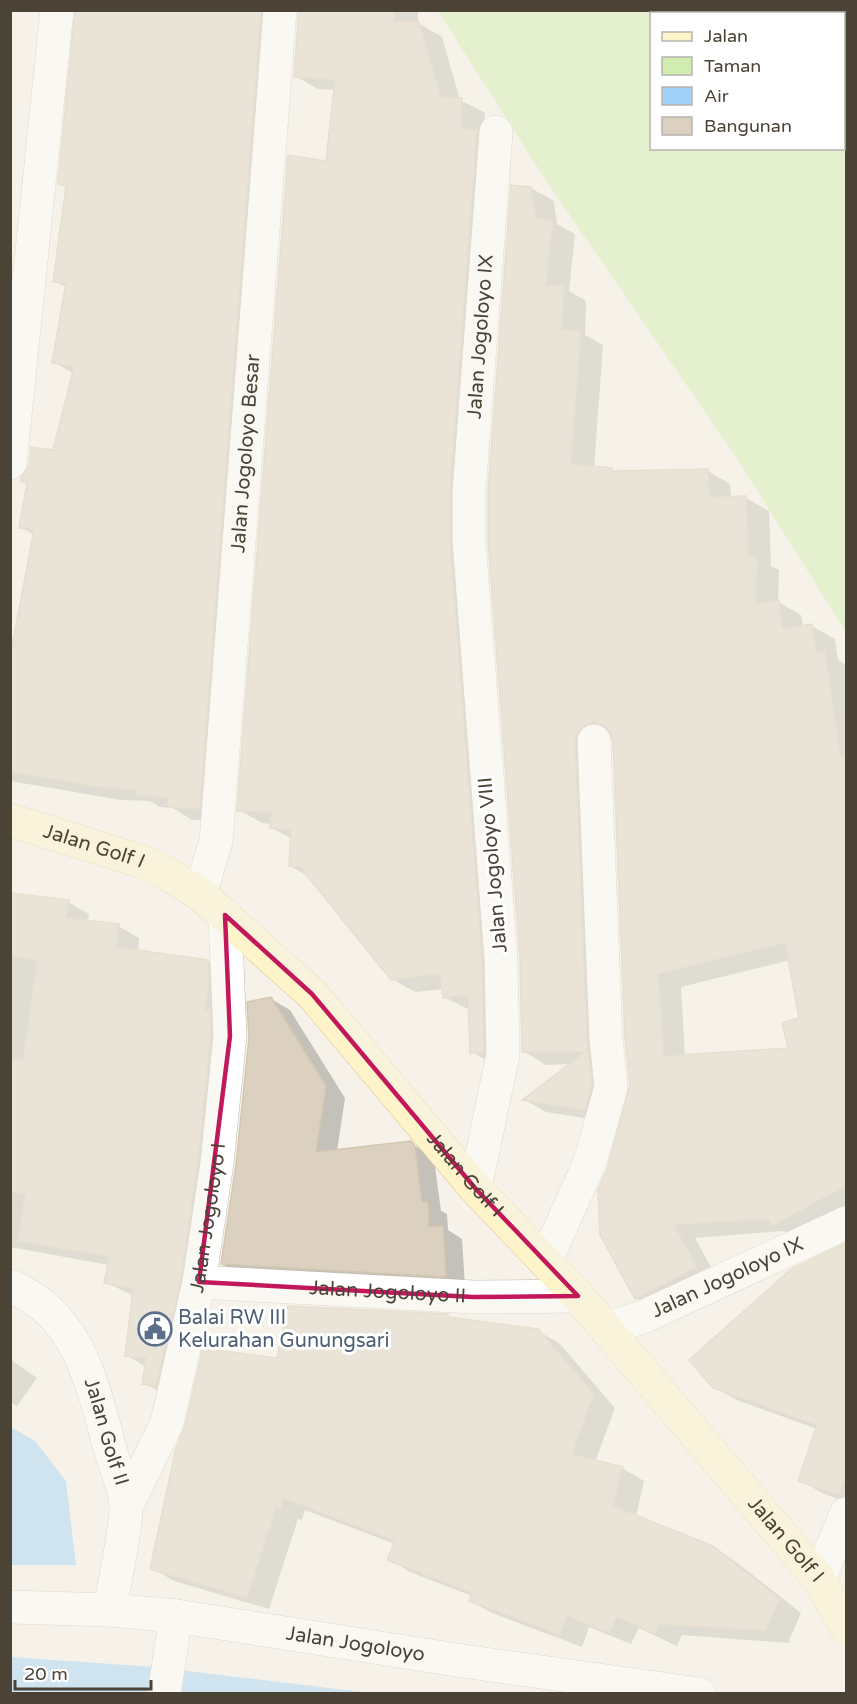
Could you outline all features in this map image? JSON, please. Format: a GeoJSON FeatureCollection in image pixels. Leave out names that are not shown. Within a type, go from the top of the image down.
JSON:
{"type":"FeatureCollection","features":[{"type":"Feature","properties":{"kind":"main road","name":"Jalan Golf I"},"geometry":{"type":"LineString","coordinates":[[10,820],[140,861],[163,871],[200,894],[312,994],[475,1188],[578,1296],[819,1579],[846,1627]]}},
{"type":"Feature","properties":{"kind":"street"},"geometry":{"type":"LineString","coordinates":[[10,463],[57,10]]}},
{"type":"Feature","properties":{"kind":"street","name":"Jalan Jogoloyo Besar"},"geometry":{"type":"LineString","coordinates":[[200,894],[216,841],[280,10]]}},
{"type":"Feature","properties":{"kind":"street","name":"Jalan Jogoloyo IX"},"geometry":{"type":"LineString","coordinates":[[469,540],[469,492],[496,132]]}},
{"type":"Feature","properties":{"kind":"street","name":"Jalan Jogoloyo VIII"},"geometry":{"type":"LineString","coordinates":[[469,540],[501,958],[503,1055],[475,1188]]}},
{"type":"Feature","properties":{"kind":"street"},"geometry":{"type":"LineString","coordinates":[[546,1260],[590,1162],[611,1087],[606,1039],[594,741]]}},
{"type":"Feature","properties":{"kind":"street","name":"Jalan Jogoloyo I"},"geometry":{"type":"LineString","coordinates":[[126,1507],[166,1424],[199,1281],[217,1163],[230,1036],[225,915]]}},
{"type":"Feature","properties":{"kind":"street","name":"Jalan Jogoloyo IX"},"geometry":{"type":"LineString","coordinates":[[606,1329],[645,1316],[846,1223]]}},
{"type":"Feature","properties":{"kind":"street","name":"Jalan Jogoloyo II"},"geometry":{"type":"LineString","coordinates":[[199,1281],[473,1297],[578,1296]]}},
{"type":"Feature","properties":{"kind":"street","name":"Jalan Golf II"},"geometry":{"type":"LineString","coordinates":[[10,1286],[27,1293],[52,1312],[71,1336],[87,1368],[126,1507],[110,1610]]}},
{"type":"Feature","properties":{"kind":"street"},"geometry":{"type":"LineString","coordinates":[[819,1579],[846,1515]]}},
{"type":"Feature","properties":{"kind":"street","name":"Jalan Jogoloyo"},"geometry":{"type":"LineString","coordinates":[[10,1606],[110,1610],[176,1616],[464,1661],[699,1694]]}},
{"type":"Feature","properties":{"kind":"street"},"geometry":{"type":"LineString","coordinates":[[164,1694],[176,1616]]}},
{"type":"Feature","properties":{"kind":"highlighted area"},"geometry":{"type":"Polygon","coordinates":[[[225,915],[312,994],[475,1188],[578,1296],[473,1297],[199,1282],[230,1036],[225,915]]]}},
{"type":"Feature","properties":{"kind":"green space"},"geometry":{"type":"Polygon","coordinates":[[[438,11],[846,11],[846,632],[740,463],[545,179],[438,11]]]}},
{"type":"Feature","properties":{"kind":"water"},"geometry":{"type":"Polygon","coordinates":[[[11,1427],[35,1441],[66,1481],[76,1565],[11,1565],[11,1427]]]}},
{"type":"Feature","properties":{"kind":"water"},"geometry":{"type":"Polygon","coordinates":[[[10,1657],[155,1667],[371,1693],[11,1693],[10,1657]]]}},
{"type":"Feature","properties":{"kind":"building"},"geometry":{"type":"Polygon","coordinates":[[[75,10],[261,10],[200,809],[168,807],[168,798],[135,795],[136,790],[97,787],[10,772],[10,657],[34,530],[19,528],[27,483],[21,482],[21,477],[29,466],[31,447],[53,450],[74,367],[52,363],[66,283],[53,282],[66,186],[58,184],[75,10]]]}},
{"type":"Feature","properties":{"kind":"building"},"geometry":{"type":"Polygon","coordinates":[[[299,10],[395,10],[395,21],[419,22],[441,97],[462,98],[461,129],[477,130],[450,491],[450,540],[482,959],[484,1053],[470,1053],[468,995],[443,998],[440,974],[391,980],[300,867],[289,866],[291,830],[270,828],[271,812],[237,811],[288,155],[326,161],[335,80],[294,77],[299,10]]]}},
{"type":"Feature","properties":{"kind":"building"},"geometry":{"type":"Polygon","coordinates":[[[511,185],[531,187],[536,218],[553,220],[546,285],[564,286],[562,330],[581,331],[571,464],[612,468],[612,471],[708,469],[709,497],[746,496],[749,556],[757,556],[756,603],[779,600],[782,629],[812,624],[817,652],[825,651],[841,758],[846,757],[846,1186],[772,1226],[767,1219],[674,1225],[697,1267],[635,1299],[600,1235],[598,1190],[608,1167],[630,1085],[625,1038],[613,740],[603,725],[594,722],[584,726],[577,733],[575,742],[587,1040],[592,1085],[585,1110],[522,1100],[585,1052],[522,1052],[520,957],[488,539],[488,493],[511,185]],[[785,943],[658,974],[664,1056],[788,1048],[782,1023],[799,1018],[785,943]]]}},
{"type":"Feature","properties":{"kind":"building"},"geometry":{"type":"Polygon","coordinates":[[[10,893],[69,900],[66,918],[119,924],[116,947],[208,960],[209,983],[205,1010],[210,1009],[211,1035],[198,1161],[181,1279],[156,1386],[142,1384],[146,1358],[125,1356],[133,1289],[104,1283],[109,1257],[18,1241],[25,1194],[10,1191],[10,1058],[23,1060],[37,960],[10,956],[10,893]]]}},
{"type":"Feature","properties":{"kind":"building"},"geometry":{"type":"Polygon","coordinates":[[[271,997],[326,1086],[316,1152],[411,1141],[415,1146],[422,1202],[428,1202],[429,1227],[443,1226],[446,1277],[221,1264],[236,1165],[249,1038],[247,1002],[271,997]]]}},
{"type":"Feature","properties":{"kind":"building"},"geometry":{"type":"Polygon","coordinates":[[[846,1243],[846,1474],[839,1495],[798,1481],[817,1425],[713,1388],[689,1360],[790,1270],[846,1243]]]}},
{"type":"Feature","properties":{"kind":"building"},"geometry":{"type":"Polygon","coordinates":[[[288,1306],[448,1314],[448,1317],[538,1329],[594,1394],[572,1454],[623,1467],[613,1506],[713,1546],[780,1599],[766,1631],[660,1624],[655,1634],[617,1617],[609,1633],[567,1616],[560,1635],[469,1601],[472,1593],[387,1560],[395,1541],[283,1498],[281,1509],[276,1508],[247,1598],[150,1569],[176,1448],[185,1427],[203,1348],[277,1358],[288,1306]]]}},
{"type":"Feature","properties":{"kind":"place","name":"Balai RW III Kelurahan Gunungsari"},"geometry":{"type":"Point","coordinates":[155,1329]}}]}
